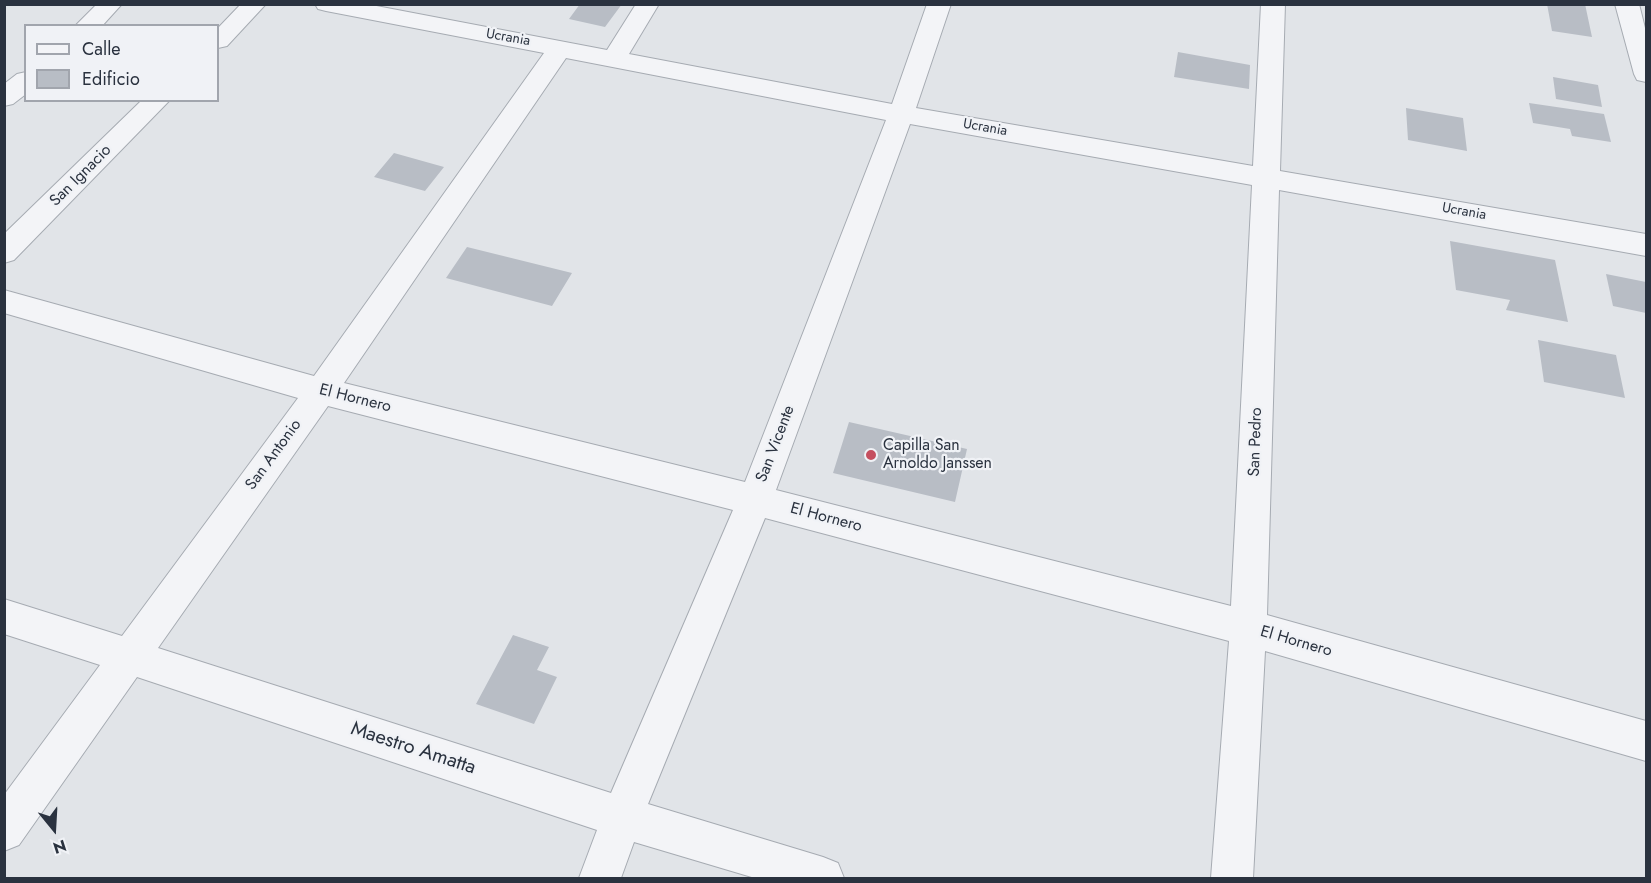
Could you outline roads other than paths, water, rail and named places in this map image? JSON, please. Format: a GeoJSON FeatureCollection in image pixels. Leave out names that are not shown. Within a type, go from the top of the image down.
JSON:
{"type":"FeatureCollection","features":[{"type":"Feature","properties":{"kind":"street"},"geometry":{"type":"LineString","coordinates":[[89,24],[111,4]]}},
{"type":"Feature","properties":{"kind":"street"},"geometry":{"type":"LineString","coordinates":[[219,40],[255,4]]}},
{"type":"Feature","properties":{"kind":"street","name":"Ucrania"},"geometry":{"type":"LineString","coordinates":[[326,4],[901,114],[1647,245]]}},
{"type":"Feature","properties":{"kind":"street"},"geometry":{"type":"LineString","coordinates":[[614,58],[648,4]]}},
{"type":"Feature","properties":{"kind":"street","name":"San Vicente"},"geometry":{"type":"LineString","coordinates":[[600,879],[621,817],[754,500],[901,114],[939,4]]}},
{"type":"Feature","properties":{"kind":"street","name":"San Pedro"},"geometry":{"type":"LineString","coordinates":[[1232,879],[1248,628],[1273,4]]}},
{"type":"Feature","properties":{"kind":"street"},"geometry":{"type":"LineString","coordinates":[[1627,4],[1647,74]]}},
{"type":"Feature","properties":{"kind":"street","name":"San Antonio"},"geometry":{"type":"LineString","coordinates":[[4,830],[321,391],[560,48]]}},
{"type":"Feature","properties":{"kind":"street"},"geometry":{"type":"LineString","coordinates":[[4,98],[24,82]]}},
{"type":"Feature","properties":{"kind":"street","name":"San Ignacio"},"geometry":{"type":"LineString","coordinates":[[4,252],[156,102]]}},
{"type":"Feature","properties":{"kind":"street","name":"El Hornero"},"geometry":{"type":"LineString","coordinates":[[4,301],[321,391],[1248,628],[1647,741]]}},
{"type":"Feature","properties":{"kind":"street","name":"Maestro Amatta"},"geometry":{"type":"LineString","coordinates":[[4,616],[621,817],[823,879]]}},
{"type":"Feature","properties":{"kind":"place","name":"Capilla San Arnoldo Janssen"},"geometry":{"type":"Point","coordinates":[871,455]}}]}
